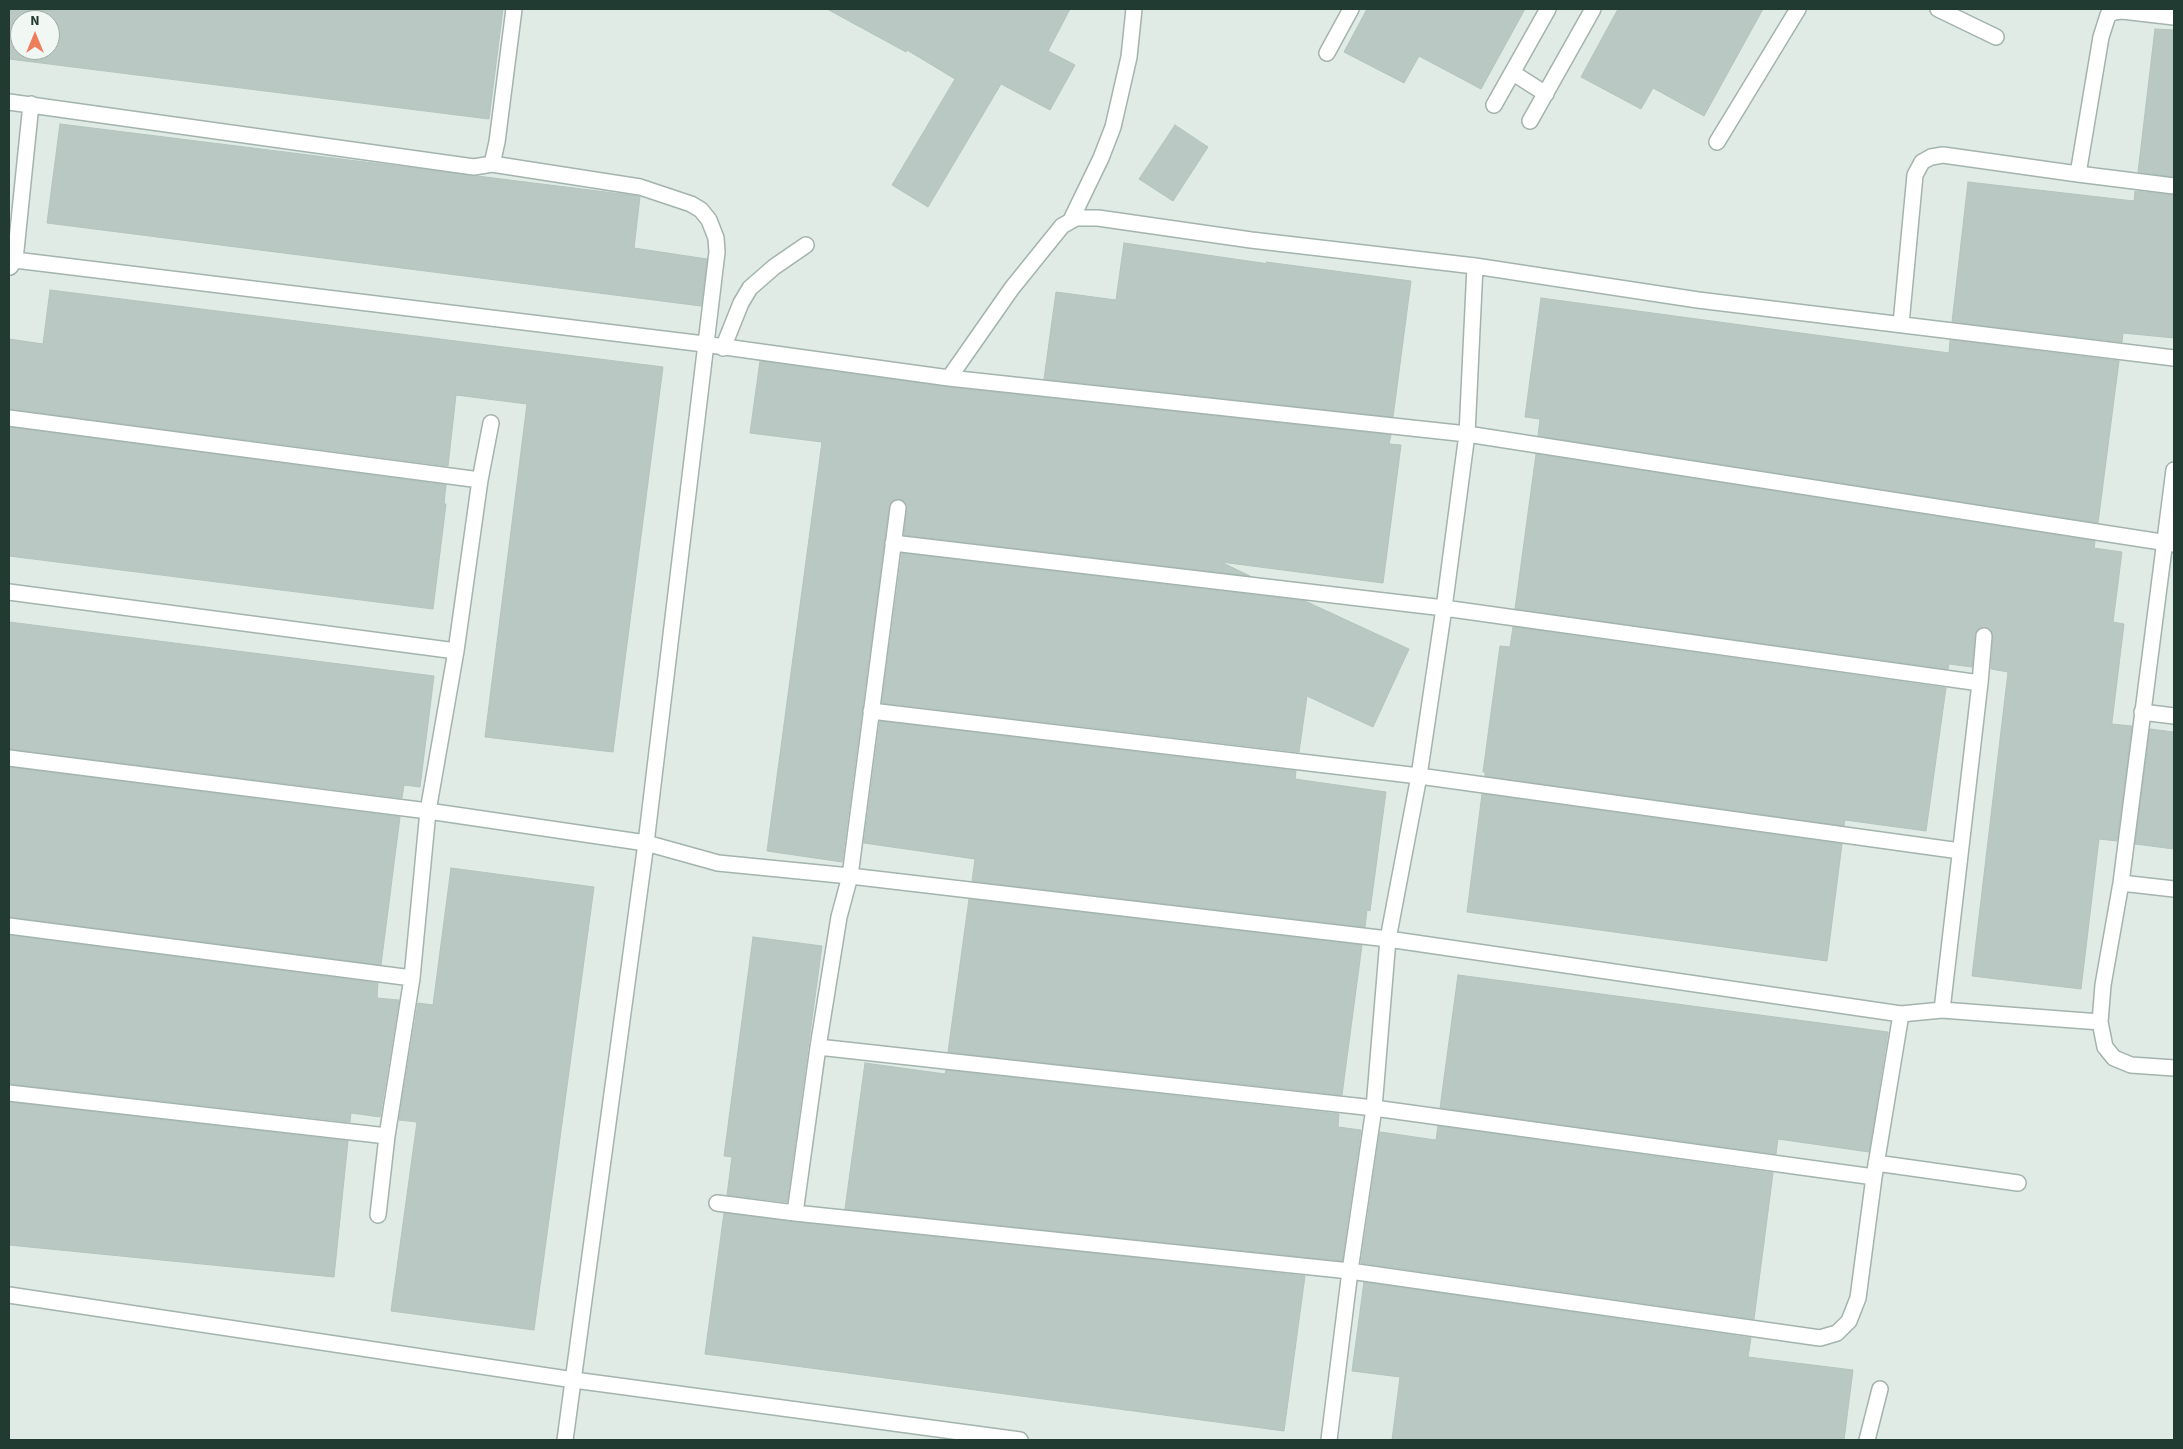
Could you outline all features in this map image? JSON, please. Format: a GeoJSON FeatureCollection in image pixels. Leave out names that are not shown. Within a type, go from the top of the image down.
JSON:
{"type":"FeatureCollection","features":[{"type":"Feature","properties":{"kind":"street"},"geometry":{"type":"LineString","coordinates":[[492,164],[497,142],[514,9]]}},
{"type":"Feature","properties":{"kind":"street"},"geometry":{"type":"LineString","coordinates":[[1071,220],[1101,158],[1112,127],[1129,57],[1134,9]]}},
{"type":"Feature","properties":{"kind":"street"},"geometry":{"type":"LineString","coordinates":[[1327,53],[1351,9]]}},
{"type":"Feature","properties":{"kind":"street"},"geometry":{"type":"LineString","coordinates":[[1494,105],[1548,9]]}},
{"type":"Feature","properties":{"kind":"street"},"geometry":{"type":"LineString","coordinates":[[1530,120],[1593,9]]}},
{"type":"Feature","properties":{"kind":"street"},"geometry":{"type":"LineString","coordinates":[[1717,142],[1798,9]]}},
{"type":"Feature","properties":{"kind":"street"},"geometry":{"type":"LineString","coordinates":[[1938,9],[1996,37]]}},
{"type":"Feature","properties":{"kind":"street"},"geometry":{"type":"LineString","coordinates":[[2078,174],[2101,38],[2108,15],[2122,11],[2174,17]]}},
{"type":"Feature","properties":{"kind":"street"},"geometry":{"type":"LineString","coordinates":[[1513,74],[1546,94]]}},
{"type":"Feature","properties":{"kind":"street"},"geometry":{"type":"LineString","coordinates":[[9,102],[474,167],[492,164],[640,187],[691,204],[701,210],[709,220],[716,238],[717,252],[646,843],[565,1440]]}},
{"type":"Feature","properties":{"kind":"street"},"geometry":{"type":"LineString","coordinates":[[31,104],[12,264],[705,344],[949,378],[1467,434],[2169,543]]}},
{"type":"Feature","properties":{"kind":"street"},"geometry":{"type":"LineString","coordinates":[[1901,324],[1915,176],[1922,162],[1930,156],[1943,155],[2174,186]]}},
{"type":"Feature","properties":{"kind":"street"},"geometry":{"type":"LineString","coordinates":[[949,378],[1012,288],[1062,226],[1071,220],[1098,218],[1251,240],[1475,266],[1698,300],[2174,358]]}},
{"type":"Feature","properties":{"kind":"street"},"geometry":{"type":"LineString","coordinates":[[723,348],[740,303],[750,288],[774,267],[806,245]]}},
{"type":"Feature","properties":{"kind":"street"},"geometry":{"type":"LineString","coordinates":[[1329,1440],[1350,1272],[1374,1108],[1388,939],[1419,776],[1467,434],[1475,266]]}},
{"type":"Feature","properties":{"kind":"street"},"geometry":{"type":"LineString","coordinates":[[9,418],[480,480]]}},
{"type":"Feature","properties":{"kind":"street"},"geometry":{"type":"LineString","coordinates":[[378,1215],[387,1136],[412,978],[428,811],[456,651],[480,480],[491,423]]}},
{"type":"Feature","properties":{"kind":"street"},"geometry":{"type":"LineString","coordinates":[[2174,470],[2169,543],[2142,712],[2120,883],[2103,984],[2100,1022],[2105,1047],[2114,1058],[2132,1065],[2174,1068]]}},
{"type":"Feature","properties":{"kind":"street"},"geometry":{"type":"LineString","coordinates":[[796,1214],[818,1047],[839,917],[850,876],[898,508]]}},
{"type":"Feature","properties":{"kind":"street"},"geometry":{"type":"LineString","coordinates":[[893,543],[1444,608],[1980,683]]}},
{"type":"Feature","properties":{"kind":"street"},"geometry":{"type":"LineString","coordinates":[[9,592],[456,651]]}},
{"type":"Feature","properties":{"kind":"street"},"geometry":{"type":"LineString","coordinates":[[1942,1010],[1984,636]]}},
{"type":"Feature","properties":{"kind":"street"},"geometry":{"type":"LineString","coordinates":[[871,711],[1419,776],[1960,851]]}},
{"type":"Feature","properties":{"kind":"street"},"geometry":{"type":"LineString","coordinates":[[2142,712],[2174,716]]}},
{"type":"Feature","properties":{"kind":"street"},"geometry":{"type":"LineString","coordinates":[[9,758],[428,811],[646,843],[718,863],[850,876],[1388,939],[1901,1014],[1942,1010],[2100,1022]]}},
{"type":"Feature","properties":{"kind":"street"},"geometry":{"type":"LineString","coordinates":[[2120,883],[2174,889]]}},
{"type":"Feature","properties":{"kind":"street"},"geometry":{"type":"LineString","coordinates":[[9,926],[412,978]]}},
{"type":"Feature","properties":{"kind":"street"},"geometry":{"type":"LineString","coordinates":[[717,1203],[796,1214],[1350,1272],[1820,1338],[1837,1333],[1849,1321],[1858,1298],[1875,1170],[1901,1014]]}},
{"type":"Feature","properties":{"kind":"street"},"geometry":{"type":"LineString","coordinates":[[818,1047],[1374,1108],[1875,1170],[2018,1183]]}},
{"type":"Feature","properties":{"kind":"street"},"geometry":{"type":"LineString","coordinates":[[9,1093],[387,1136]]}},
{"type":"Feature","properties":{"kind":"street"},"geometry":{"type":"LineString","coordinates":[[9,1295],[574,1380],[1020,1440]]}},
{"type":"Feature","properties":{"kind":"street"},"geometry":{"type":"LineString","coordinates":[[1867,1440],[1880,1389]]}},
{"type":"Feature","properties":{"kind":"building"},"geometry":{"type":"Polygon","coordinates":[[[9,9],[503,9],[489,119],[17,60],[60,60],[60,10],[10,10],[10,59],[9,9]]]}},
{"type":"Feature","properties":{"kind":"building"},"geometry":{"type":"Polygon","coordinates":[[[827,9],[1070,9],[1048,51],[1075,65],[1050,110],[1001,84],[928,207],[892,185],[955,79],[907,50],[906,52],[827,9]]]}},
{"type":"Feature","properties":{"kind":"building"},"geometry":{"type":"Polygon","coordinates":[[[1367,9],[1525,9],[1481,89],[1419,56],[1404,83],[1344,52],[1367,9]]]}},
{"type":"Feature","properties":{"kind":"building"},"geometry":{"type":"Polygon","coordinates":[[[1618,9],[1763,9],[1704,116],[1653,88],[1641,109],[1581,77],[1618,9]]]}},
{"type":"Feature","properties":{"kind":"building"},"geometry":{"type":"Polygon","coordinates":[[[2155,29],[2174,30],[2174,177],[2138,172],[2155,29]]]}},
{"type":"Feature","properties":{"kind":"building"},"geometry":{"type":"Polygon","coordinates":[[[60,124],[638,196],[640,197],[634,248],[707,259],[701,306],[47,223],[60,124]]]}},
{"type":"Feature","properties":{"kind":"building"},"geometry":{"type":"Polygon","coordinates":[[[1175,125],[1208,147],[1173,201],[1139,179],[1175,125]]]}},
{"type":"Feature","properties":{"kind":"building"},"geometry":{"type":"Polygon","coordinates":[[[1968,182],[2134,201],[2135,191],[2174,195],[2174,338],[2123,333],[2122,342],[1952,322],[1968,182]]]}},
{"type":"Feature","properties":{"kind":"building"},"geometry":{"type":"Polygon","coordinates":[[[1124,243],[1269,264],[1266,262],[1411,281],[1393,417],[1044,379],[1056,292],[1116,300],[1124,243]]]}},
{"type":"Feature","properties":{"kind":"building"},"geometry":{"type":"Polygon","coordinates":[[[50,290],[663,367],[613,752],[485,737],[527,404],[456,395],[448,466],[9,409],[9,339],[43,344],[50,290]]]}},
{"type":"Feature","properties":{"kind":"building"},"geometry":{"type":"Polygon","coordinates":[[[1541,298],[1949,353],[1950,340],[2119,361],[2098,523],[1538,436],[1540,419],[1525,417],[1541,298]]]}},
{"type":"Feature","properties":{"kind":"building"},"geometry":{"type":"Polygon","coordinates":[[[760,361],[948,387],[1391,435],[1389,444],[1401,445],[1383,583],[1221,562],[1250,576],[904,535],[907,505],[900,499],[894,500],[889,507],[842,862],[767,851],[822,442],[750,433],[760,361]]]}},
{"type":"Feature","properties":{"kind":"building"},"geometry":{"type":"Polygon","coordinates":[[[9,427],[446,485],[444,504],[446,504],[433,609],[9,556],[9,427]]]}},
{"type":"Feature","properties":{"kind":"building"},"geometry":{"type":"Polygon","coordinates":[[[1536,454],[2095,541],[2094,548],[2122,552],[2113,622],[2124,624],[2112,724],[2132,726],[2117,841],[2099,839],[2081,989],[1972,976],[2008,672],[1991,669],[1993,637],[1990,629],[1980,627],[1976,631],[1972,667],[1949,664],[1948,669],[1515,609],[1536,454]]]}},
{"type":"Feature","properties":{"kind":"building"},"geometry":{"type":"Polygon","coordinates":[[[902,553],[1305,601],[1409,649],[1373,727],[1307,696],[1299,752],[882,703],[902,553]]]}},
{"type":"Feature","properties":{"kind":"building"},"geometry":{"type":"Polygon","coordinates":[[[9,622],[434,676],[420,787],[404,785],[402,798],[9,749],[9,622]]]}},
{"type":"Feature","properties":{"kind":"building"},"geometry":{"type":"Polygon","coordinates":[[[1513,627],[1946,688],[1926,831],[1845,820],[1844,826],[1485,776],[1485,772],[1483,772],[1500,646],[1510,647],[1513,627]]]}},
{"type":"Feature","properties":{"kind":"building"},"geometry":{"type":"Polygon","coordinates":[[[880,721],[1296,771],[1295,779],[1386,792],[1370,911],[1367,910],[1365,927],[972,881],[975,859],[864,843],[880,721]]]}},
{"type":"Feature","properties":{"kind":"building"},"geometry":{"type":"Polygon","coordinates":[[[2150,729],[2174,732],[2174,849],[2135,844],[2150,729]]]}},
{"type":"Feature","properties":{"kind":"building"},"geometry":{"type":"Polygon","coordinates":[[[9,767],[400,817],[381,965],[9,917],[9,767]]]}},
{"type":"Feature","properties":{"kind":"building"},"geometry":{"type":"Polygon","coordinates":[[[1482,794],[1842,844],[1827,961],[1467,912],[1482,794]]]}},
{"type":"Feature","properties":{"kind":"building"},"geometry":{"type":"Polygon","coordinates":[[[451,868],[594,887],[534,1330],[391,1311],[417,1122],[399,1120],[418,1003],[433,1005],[451,868]]]}},
{"type":"Feature","properties":{"kind":"building"},"geometry":{"type":"Polygon","coordinates":[[[969,899],[1362,945],[1342,1095],[948,1052],[969,899]]]}},
{"type":"Feature","properties":{"kind":"building"},"geometry":{"type":"Polygon","coordinates":[[[9,935],[378,983],[377,998],[399,1000],[380,1117],[351,1113],[350,1122],[9,1084],[9,935]]]}},
{"type":"Feature","properties":{"kind":"building"},"geometry":{"type":"Polygon","coordinates":[[[753,937],[822,946],[787,1202],[727,1195],[732,1157],[724,1156],[753,937]]]}},
{"type":"Feature","properties":{"kind":"building"},"geometry":{"type":"Polygon","coordinates":[[[1458,975],[1888,1032],[1869,1152],[1778,1139],[1776,1154],[1440,1108],[1458,975]]]}},
{"type":"Feature","properties":{"kind":"building"},"geometry":{"type":"Polygon","coordinates":[[[865,1063],[945,1074],[946,1070],[1339,1114],[1338,1127],[1361,1130],[1342,1261],[845,1209],[865,1063]]]}},
{"type":"Feature","properties":{"kind":"building"},"geometry":{"type":"Polygon","coordinates":[[[9,1102],[348,1141],[334,1277],[9,1245],[9,1102]]]}},
{"type":"Feature","properties":{"kind":"building"},"geometry":{"type":"Polygon","coordinates":[[[1438,1126],[1773,1173],[1754,1319],[1361,1263],[1380,1132],[1436,1140],[1438,1126]]]}},
{"type":"Feature","properties":{"kind":"building"},"geometry":{"type":"Polygon","coordinates":[[[724,1213],[1305,1276],[1284,1431],[705,1354],[724,1213]]]}},
{"type":"Feature","properties":{"kind":"building"},"geometry":{"type":"Polygon","coordinates":[[[1364,1282],[1751,1338],[1748,1357],[1853,1370],[1844,1440],[1392,1440],[1400,1377],[1352,1371],[1364,1282]]]}}]}
